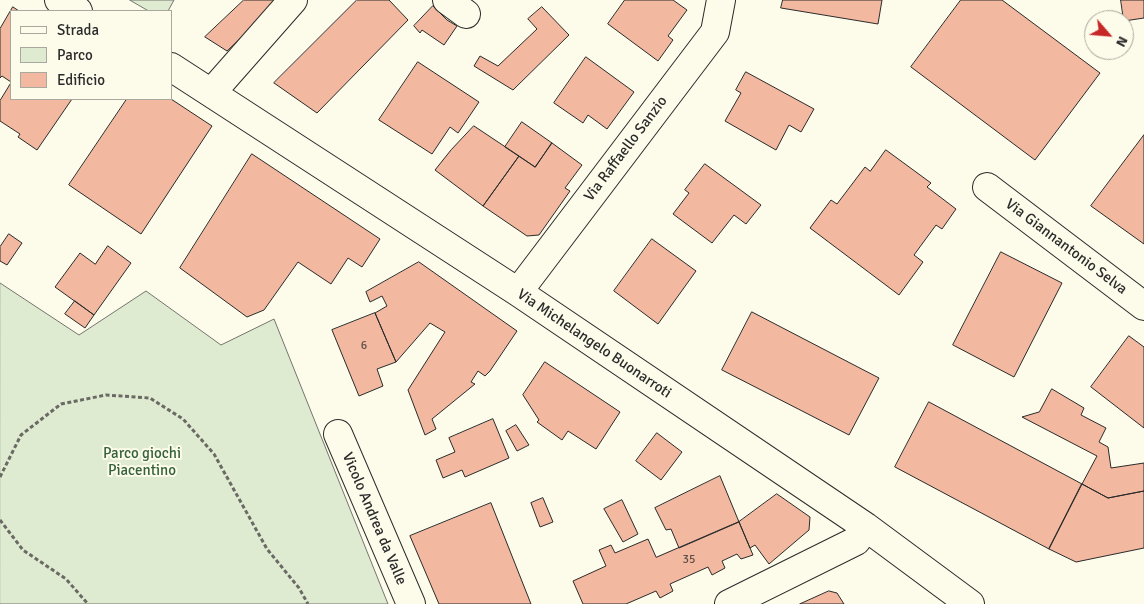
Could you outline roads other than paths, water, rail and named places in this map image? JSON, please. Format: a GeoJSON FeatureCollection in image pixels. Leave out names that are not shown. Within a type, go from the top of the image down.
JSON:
{"type":"FeatureCollection","features":[{"type":"Feature","properties":{"kind":"street"},"geometry":{"type":"LineString","coordinates":[[59,0],[76,10]]}},
{"type":"Feature","properties":{"kind":"street"},"geometry":{"type":"LineString","coordinates":[[212,92],[293,0]]}},
{"type":"Feature","properties":{"kind":"street","name":"Via Raffaello Sanzio"},"geometry":{"type":"LineString","coordinates":[[518,292],[714,32],[721,0]]}},
{"type":"Feature","properties":{"kind":"street","name":"Via Michelangelo Buonarroti"},"geometry":{"type":"LineString","coordinates":[[172,68],[518,292],[866,528],[970,604]]}},
{"type":"Feature","properties":{"kind":"street","name":"Via Giannantonio Selva"},"geometry":{"type":"LineString","coordinates":[[987,187],[1144,306]]}},
{"type":"Feature","properties":{"kind":"street","name":"Vicolo Andrea da Valle"},"geometry":{"type":"LineString","coordinates":[[338,434],[411,604]]}},
{"type":"Feature","properties":{"kind":"street"},"geometry":{"type":"LineString","coordinates":[[729,604],[856,542],[866,528]]}},
{"type":"Feature","properties":{"kind":"park label","name":"Parco giochi Piacentino"},"geometry":{"type":"Point","coordinates":[142,462]}}]}
